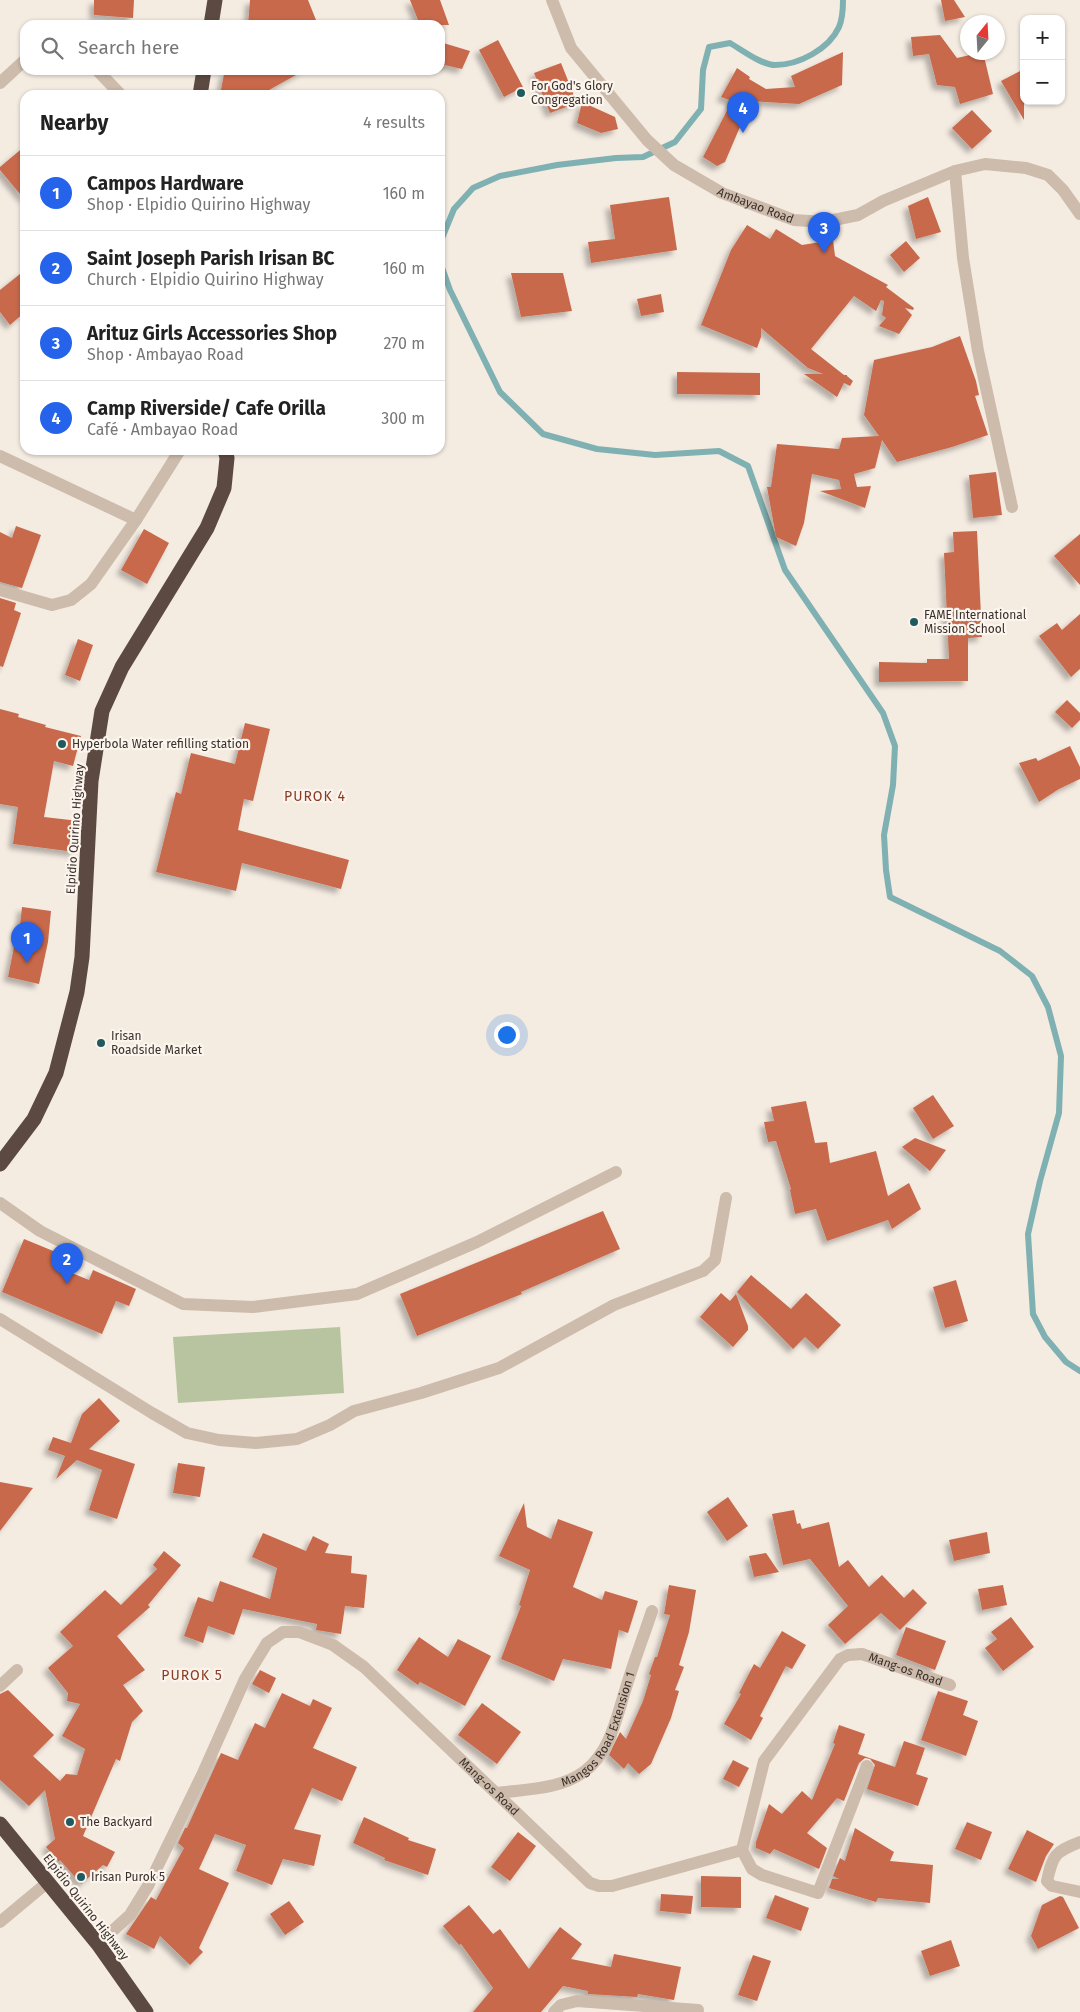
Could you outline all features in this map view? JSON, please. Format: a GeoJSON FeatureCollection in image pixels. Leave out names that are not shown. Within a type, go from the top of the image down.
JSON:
{"type":"FeatureCollection","features":[{"type":"Feature","properties":{"kind":"highway"},"geometry":{"type":"LineString","coordinates":[[212,20],[215,0]]}},
{"type":"Feature","properties":{"kind":"highway"},"geometry":{"type":"LineString","coordinates":[[201,90],[203,75]]}},
{"type":"Feature","properties":{"kind":"highway","name":"Elpidio Quirino Highway"},"geometry":{"type":"LineString","coordinates":[[0,1164],[34,1119],[56,1073],[77,992],[82,957],[91,780],[102,711],[122,667],[207,528],[224,488],[227,455]]}},
{"type":"Feature","properties":{"kind":"highway","name":"Elpidio Quirino Highway"},"geometry":{"type":"LineString","coordinates":[[0,1824],[98,1944],[146,2012]]}},
{"type":"Feature","properties":{"kind":"street","name":"Ambayao Road"},"geometry":{"type":"LineString","coordinates":[[552,0],[571,48],[647,140],[674,165],[722,193],[794,220],[824,222],[858,215],[883,201],[955,171],[985,164],[1026,168],[1048,176],[1064,190],[1080,214]]}},
{"type":"Feature","properties":{"kind":"street"},"geometry":{"type":"LineString","coordinates":[[0,84],[20,65]]}},
{"type":"Feature","properties":{"kind":"street"},"geometry":{"type":"LineString","coordinates":[[102,75],[116,90]]}},
{"type":"Feature","properties":{"kind":"street"},"geometry":{"type":"LineString","coordinates":[[955,171],[963,258],[978,351],[1012,507]]}},
{"type":"Feature","properties":{"kind":"street"},"geometry":{"type":"LineString","coordinates":[[0,590],[52,605],[71,600],[91,584],[136,520],[177,455]]}},
{"type":"Feature","properties":{"kind":"street"},"geometry":{"type":"LineString","coordinates":[[0,456],[136,520]]}},
{"type":"Feature","properties":{"kind":"street"},"geometry":{"type":"LineString","coordinates":[[0,1203],[40,1231],[182,1304],[253,1307],[357,1294],[477,1242],[616,1172]]}},
{"type":"Feature","properties":{"kind":"street"},"geometry":{"type":"LineString","coordinates":[[0,1319],[187,1433],[219,1440],[256,1443],[297,1439],[330,1425],[354,1410],[421,1393],[499,1368],[614,1305],[703,1271],[715,1260],[726,1198]]}},
{"type":"Feature","properties":{"kind":"street","name":"Mangos Road Extension 1"},"geometry":{"type":"LineString","coordinates":[[497,1793],[560,1784],[585,1771],[601,1753],[615,1726],[652,1612]]}},
{"type":"Feature","properties":{"kind":"street","name":"Mang-os Road"},"geometry":{"type":"LineString","coordinates":[[98,1944],[130,1915],[149,1884],[203,1773],[245,1679],[267,1643],[283,1632],[298,1632],[333,1645],[364,1667],[590,1883],[599,1886],[612,1886],[742,1850],[764,1761],[840,1659],[848,1655],[862,1654],[950,1685]]}},
{"type":"Feature","properties":{"kind":"street"},"geometry":{"type":"LineString","coordinates":[[0,1686],[17,1670]]}},
{"type":"Feature","properties":{"kind":"street"},"geometry":{"type":"LineString","coordinates":[[742,1850],[752,1869],[762,1875],[818,1893],[867,1766]]}},
{"type":"Feature","properties":{"kind":"street"},"geometry":{"type":"LineString","coordinates":[[1080,1842],[1059,1850],[1051,1864],[1047,1881],[1052,1886],[1080,1892]]}},
{"type":"Feature","properties":{"kind":"street"},"geometry":{"type":"LineString","coordinates":[[0,1922],[48,1882]]}},
{"type":"Feature","properties":{"kind":"street"},"geometry":{"type":"LineString","coordinates":[[554,2012],[561,2005],[577,2001],[698,2010]]}},
{"type":"Feature","properties":{"kind":"green space"},"geometry":{"type":"Polygon","coordinates":[[[340,1327],[344,1393],[178,1403],[173,1337],[340,1327]]]}},
{"type":"Feature","properties":{"kind":"building"},"geometry":{"type":"Polygon","coordinates":[[[94,0],[134,0],[133,18],[94,15],[94,0]]]}},
{"type":"Feature","properties":{"kind":"building"},"geometry":{"type":"Polygon","coordinates":[[[250,0],[308,0],[316,20],[248,20],[250,0]]]}},
{"type":"Feature","properties":{"kind":"building"},"geometry":{"type":"Polygon","coordinates":[[[410,0],[440,0],[449,25],[445,25],[445,20],[418,20],[410,0]]]}},
{"type":"Feature","properties":{"kind":"building"},"geometry":{"type":"Polygon","coordinates":[[[941,0],[954,0],[964,15],[960,15],[960,18],[945,21],[941,0]]]}},
{"type":"Feature","properties":{"kind":"building"},"geometry":{"type":"Polygon","coordinates":[[[940,35],[957,58],[960,57],[960,60],[985,60],[993,94],[960,104],[955,87],[937,85],[929,54],[913,56],[911,37],[940,35]]]}},
{"type":"Feature","properties":{"kind":"building"},"geometry":{"type":"Polygon","coordinates":[[[498,40],[523,87],[504,97],[479,50],[498,40]]]}},
{"type":"Feature","properties":{"kind":"building"},"geometry":{"type":"Polygon","coordinates":[[[445,44],[470,51],[462,69],[445,65],[445,44]]]}},
{"type":"Feature","properties":{"kind":"building"},"geometry":{"type":"Polygon","coordinates":[[[843,52],[842,85],[799,104],[751,101],[725,162],[717,166],[703,157],[732,101],[721,97],[737,68],[750,77],[749,79],[766,89],[795,87],[791,76],[843,52]]]}},
{"type":"Feature","properties":{"kind":"building"},"geometry":{"type":"Polygon","coordinates":[[[561,63],[577,103],[550,113],[534,73],[561,63]]]}},
{"type":"Feature","properties":{"kind":"building"},"geometry":{"type":"Polygon","coordinates":[[[1020,71],[1020,105],[1024,105],[1024,120],[1001,81],[1020,71]]]}},
{"type":"Feature","properties":{"kind":"building"},"geometry":{"type":"Polygon","coordinates":[[[224,75],[296,75],[269,90],[221,90],[224,75]]]}},
{"type":"Feature","properties":{"kind":"building"},"geometry":{"type":"Polygon","coordinates":[[[582,102],[615,117],[618,129],[601,133],[577,123],[582,102]]]}},
{"type":"Feature","properties":{"kind":"building"},"geometry":{"type":"Polygon","coordinates":[[[972,110],[992,131],[972,149],[952,128],[972,110]]]}},
{"type":"Feature","properties":{"kind":"building"},"geometry":{"type":"Polygon","coordinates":[[[20,150],[20,194],[0,170],[0,167],[20,150]]]}},
{"type":"Feature","properties":{"kind":"building"},"geometry":{"type":"Polygon","coordinates":[[[669,197],[677,250],[591,263],[588,242],[615,239],[610,205],[669,197]]]}},
{"type":"Feature","properties":{"kind":"building"},"geometry":{"type":"Polygon","coordinates":[[[928,197],[941,232],[916,239],[908,206],[928,197]]]}},
{"type":"Feature","properties":{"kind":"building"},"geometry":{"type":"Polygon","coordinates":[[[747,225],[770,239],[776,229],[802,245],[833,240],[835,256],[888,285],[886,287],[914,308],[913,310],[905,308],[912,315],[899,334],[879,326],[886,318],[882,315],[884,301],[881,300],[876,311],[854,296],[811,349],[853,381],[850,386],[844,383],[837,397],[804,374],[823,374],[808,368],[761,328],[761,337],[757,348],[701,325],[731,250],[747,225]]]}},
{"type":"Feature","properties":{"kind":"building"},"geometry":{"type":"Polygon","coordinates":[[[906,241],[920,258],[904,272],[890,255],[906,241]]]}},
{"type":"Feature","properties":{"kind":"building"},"geometry":{"type":"Polygon","coordinates":[[[511,273],[563,273],[572,311],[521,317],[511,273]]]}},
{"type":"Feature","properties":{"kind":"building"},"geometry":{"type":"Polygon","coordinates":[[[20,274],[20,316],[10,325],[0,312],[0,290],[20,274]]]}},
{"type":"Feature","properties":{"kind":"building"},"geometry":{"type":"Polygon","coordinates":[[[661,294],[664,312],[641,316],[637,299],[661,294]]]}},
{"type":"Feature","properties":{"kind":"building"},"geometry":{"type":"Polygon","coordinates":[[[960,336],[976,381],[979,395],[975,396],[988,435],[897,462],[882,440],[875,468],[854,474],[857,487],[871,486],[865,508],[820,491],[841,489],[839,480],[812,474],[804,523],[796,546],[776,537],[767,487],[771,487],[777,444],[839,449],[842,438],[879,436],[864,415],[874,360],[932,347],[960,336]]]}},
{"type":"Feature","properties":{"kind":"building"},"geometry":{"type":"Polygon","coordinates":[[[677,372],[760,373],[760,395],[677,394],[677,372]]]}},
{"type":"Feature","properties":{"kind":"building"},"geometry":{"type":"Polygon","coordinates":[[[996,472],[1002,515],[973,518],[969,475],[996,472]]]}},
{"type":"Feature","properties":{"kind":"building"},"geometry":{"type":"Polygon","coordinates":[[[16,526],[41,535],[22,588],[0,582],[0,532],[12,538],[16,526]]]}},
{"type":"Feature","properties":{"kind":"building"},"geometry":{"type":"Polygon","coordinates":[[[144,529],[169,543],[147,584],[121,570],[144,529]]]}},
{"type":"Feature","properties":{"kind":"building"},"geometry":{"type":"Polygon","coordinates":[[[977,531],[982,637],[968,638],[968,681],[879,682],[879,662],[927,663],[927,659],[949,659],[944,553],[954,552],[953,532],[977,531]]]}},
{"type":"Feature","properties":{"kind":"building"},"geometry":{"type":"Polygon","coordinates":[[[1080,534],[1080,585],[1054,556],[1080,534]]]}},
{"type":"Feature","properties":{"kind":"building"},"geometry":{"type":"Polygon","coordinates":[[[0,598],[16,603],[14,610],[21,613],[3,667],[0,666],[0,598]]]}},
{"type":"Feature","properties":{"kind":"building"},"geometry":{"type":"Polygon","coordinates":[[[1080,614],[1080,669],[1071,677],[1039,636],[1057,623],[1062,630],[1080,614]]]}},
{"type":"Feature","properties":{"kind":"building"},"geometry":{"type":"Polygon","coordinates":[[[78,639],[93,645],[80,681],[65,675],[78,639]]]}},
{"type":"Feature","properties":{"kind":"building"},"geometry":{"type":"Polygon","coordinates":[[[1067,700],[1080,713],[1080,720],[1072,728],[1055,712],[1067,700]]]}},
{"type":"Feature","properties":{"kind":"building"},"geometry":{"type":"Polygon","coordinates":[[[0,709],[19,714],[18,717],[46,725],[45,727],[81,736],[73,766],[54,761],[44,817],[79,821],[75,852],[13,844],[18,807],[0,804],[0,709]]]}},
{"type":"Feature","properties":{"kind":"building"},"geometry":{"type":"Polygon","coordinates":[[[245,723],[270,729],[253,801],[244,799],[238,830],[349,860],[341,889],[242,863],[236,891],[156,872],[176,792],[181,794],[191,753],[235,764],[245,723]]]}},
{"type":"Feature","properties":{"kind":"building"},"geometry":{"type":"Polygon","coordinates":[[[1070,746],[1080,767],[1080,779],[1059,789],[1039,802],[1019,763],[1036,758],[1038,761],[1070,746]]]}},
{"type":"Feature","properties":{"kind":"building"},"geometry":{"type":"Polygon","coordinates":[[[22,907],[51,911],[48,942],[39,984],[8,977],[15,942],[18,943],[22,907]]]}},
{"type":"Feature","properties":{"kind":"building"},"geometry":{"type":"Polygon","coordinates":[[[933,1095],[954,1126],[933,1139],[913,1108],[933,1095]]]}},
{"type":"Feature","properties":{"kind":"building"},"geometry":{"type":"Polygon","coordinates":[[[806,1101],[815,1143],[827,1142],[830,1163],[876,1151],[888,1196],[909,1183],[921,1209],[892,1229],[888,1220],[827,1241],[816,1209],[795,1214],[791,1189],[776,1141],[768,1142],[764,1122],[774,1121],[771,1107],[806,1101]]]}},
{"type":"Feature","properties":{"kind":"building"},"geometry":{"type":"Polygon","coordinates":[[[915,1138],[946,1150],[930,1171],[902,1147],[915,1138]]]}},
{"type":"Feature","properties":{"kind":"building"},"geometry":{"type":"Polygon","coordinates":[[[603,1211],[620,1249],[521,1292],[522,1294],[417,1336],[400,1294],[603,1211]]]}},
{"type":"Feature","properties":{"kind":"building"},"geometry":{"type":"Polygon","coordinates":[[[24,1239],[63,1255],[57,1267],[89,1280],[93,1270],[136,1289],[129,1306],[116,1301],[102,1334],[2,1292],[24,1239]]]}},
{"type":"Feature","properties":{"kind":"building"},"geometry":{"type":"Polygon","coordinates":[[[751,1275],[791,1309],[806,1293],[841,1325],[818,1349],[805,1337],[793,1349],[737,1292],[751,1275]]]}},
{"type":"Feature","properties":{"kind":"building"},"geometry":{"type":"Polygon","coordinates":[[[956,1280],[968,1321],[945,1328],[933,1287],[956,1280]]]}},
{"type":"Feature","properties":{"kind":"building"},"geometry":{"type":"Polygon","coordinates":[[[721,1293],[730,1301],[736,1294],[748,1326],[748,1330],[733,1347],[700,1317],[721,1293]]]}},
{"type":"Feature","properties":{"kind":"building"},"geometry":{"type":"Polygon","coordinates":[[[99,1398],[120,1421],[89,1449],[135,1464],[117,1519],[89,1510],[102,1470],[77,1460],[56,1479],[65,1456],[48,1450],[53,1437],[71,1443],[82,1414],[99,1398]]]}},
{"type":"Feature","properties":{"kind":"building"},"geometry":{"type":"Polygon","coordinates":[[[178,1463],[205,1467],[200,1497],[173,1493],[178,1463]]]}},
{"type":"Feature","properties":{"kind":"building"},"geometry":{"type":"Polygon","coordinates":[[[0,1482],[33,1488],[0,1531],[0,1482]]]}},
{"type":"Feature","properties":{"kind":"building"},"geometry":{"type":"Polygon","coordinates":[[[728,1497],[748,1526],[727,1541],[707,1512],[728,1497]]]}},
{"type":"Feature","properties":{"kind":"building"},"geometry":{"type":"Polygon","coordinates":[[[524,1503],[527,1527],[551,1539],[558,1519],[593,1532],[573,1587],[602,1600],[605,1591],[638,1601],[628,1633],[619,1630],[611,1669],[563,1659],[554,1681],[501,1659],[521,1606],[519,1605],[530,1570],[499,1556],[524,1503]]]}},
{"type":"Feature","properties":{"kind":"building"},"geometry":{"type":"Polygon","coordinates":[[[794,1510],[797,1524],[800,1523],[802,1529],[829,1522],[839,1567],[848,1560],[869,1587],[882,1575],[904,1598],[913,1589],[927,1603],[900,1630],[881,1613],[845,1644],[828,1625],[848,1606],[810,1559],[783,1565],[772,1514],[794,1510]]]}},
{"type":"Feature","properties":{"kind":"building"},"geometry":{"type":"Polygon","coordinates":[[[987,1532],[990,1553],[954,1561],[949,1540],[987,1532]]]}},
{"type":"Feature","properties":{"kind":"building"},"geometry":{"type":"Polygon","coordinates":[[[263,1533],[306,1551],[313,1536],[329,1544],[325,1553],[352,1556],[351,1573],[367,1575],[364,1608],[345,1606],[341,1634],[316,1630],[317,1624],[243,1609],[234,1635],[208,1626],[203,1643],[184,1636],[198,1597],[213,1602],[220,1581],[270,1599],[277,1568],[252,1557],[263,1533]]]}},
{"type":"Feature","properties":{"kind":"building"},"geometry":{"type":"Polygon","coordinates":[[[164,1551],[181,1565],[148,1605],[150,1607],[117,1636],[145,1670],[123,1685],[143,1711],[132,1722],[120,1761],[116,1759],[83,1836],[115,1852],[107,1867],[103,1865],[81,1884],[46,1847],[55,1839],[45,1790],[29,1806],[0,1780],[0,1694],[8,1690],[54,1735],[33,1756],[60,1781],[66,1774],[77,1775],[85,1749],[62,1736],[80,1704],[67,1701],[68,1693],[48,1668],[73,1646],[60,1632],[105,1590],[121,1605],[157,1569],[153,1565],[164,1551]]]}},
{"type":"Feature","properties":{"kind":"building"},"geometry":{"type":"Polygon","coordinates":[[[766,1553],[779,1572],[754,1577],[749,1556],[766,1553]]]}},
{"type":"Feature","properties":{"kind":"building"},"geometry":{"type":"Polygon","coordinates":[[[669,1585],[696,1590],[689,1632],[679,1665],[684,1667],[675,1690],[679,1691],[671,1718],[651,1764],[639,1774],[628,1763],[624,1769],[609,1755],[620,1732],[626,1739],[643,1701],[651,1675],[649,1674],[655,1657],[657,1657],[670,1615],[664,1614],[669,1585]]]}},
{"type":"Feature","properties":{"kind":"building"},"geometry":{"type":"Polygon","coordinates":[[[1003,1585],[1007,1605],[982,1610],[978,1589],[1003,1585]]]}},
{"type":"Feature","properties":{"kind":"building"},"geometry":{"type":"Polygon","coordinates":[[[1011,1617],[1034,1647],[1003,1671],[985,1648],[997,1639],[991,1632],[1011,1617]]]}},
{"type":"Feature","properties":{"kind":"building"},"geometry":{"type":"Polygon","coordinates":[[[906,1627],[946,1641],[935,1670],[896,1655],[906,1627]]]}},
{"type":"Feature","properties":{"kind":"building"},"geometry":{"type":"Polygon","coordinates":[[[782,1631],[806,1645],[792,1669],[786,1666],[760,1716],[763,1718],[751,1740],[724,1724],[741,1694],[739,1693],[754,1664],[760,1668],[782,1631]]]}},
{"type":"Feature","properties":{"kind":"building"},"geometry":{"type":"Polygon","coordinates":[[[419,1637],[448,1657],[458,1639],[491,1656],[465,1706],[420,1682],[418,1685],[397,1670],[419,1637]]]}},
{"type":"Feature","properties":{"kind":"building"},"geometry":{"type":"Polygon","coordinates":[[[260,1670],[276,1678],[269,1693],[252,1684],[260,1670]]]}},
{"type":"Feature","properties":{"kind":"building"},"geometry":{"type":"Polygon","coordinates":[[[938,1691],[968,1701],[963,1715],[978,1721],[966,1756],[921,1740],[938,1691]]]}},
{"type":"Feature","properties":{"kind":"building"},"geometry":{"type":"Polygon","coordinates":[[[282,1693],[310,1706],[313,1699],[332,1708],[313,1748],[357,1767],[342,1801],[312,1788],[294,1829],[321,1835],[314,1866],[283,1859],[272,1885],[236,1871],[246,1845],[215,1834],[199,1869],[229,1883],[199,1948],[203,1952],[190,1965],[160,1936],[154,1949],[126,1934],[151,1897],[156,1900],[184,1848],[178,1843],[185,1828],[187,1828],[221,1753],[238,1760],[255,1723],[265,1728],[282,1693]]]}},
{"type":"Feature","properties":{"kind":"building"},"geometry":{"type":"Polygon","coordinates":[[[482,1703],[521,1732],[497,1764],[458,1735],[482,1703]]]}},
{"type":"Feature","properties":{"kind":"building"},"geometry":{"type":"Polygon","coordinates":[[[839,1725],[865,1734],[858,1754],[895,1767],[904,1741],[925,1748],[916,1774],[928,1778],[918,1806],[867,1789],[875,1765],[870,1759],[865,1758],[859,1763],[844,1801],[837,1798],[807,1833],[827,1848],[819,1869],[774,1849],[770,1854],[756,1848],[756,1842],[769,1804],[782,1814],[802,1791],[812,1800],[835,1744],[833,1743],[839,1725]]]}},
{"type":"Feature","properties":{"kind":"building"},"geometry":{"type":"Polygon","coordinates":[[[733,1760],[749,1768],[739,1787],[723,1779],[733,1760]]]}},
{"type":"Feature","properties":{"kind":"building"},"geometry":{"type":"Polygon","coordinates":[[[364,1817],[409,1838],[408,1840],[436,1849],[428,1875],[384,1860],[385,1858],[353,1843],[364,1817]]]}},
{"type":"Feature","properties":{"kind":"building"},"geometry":{"type":"Polygon","coordinates":[[[967,1822],[992,1832],[981,1860],[955,1849],[967,1822]]]}},
{"type":"Feature","properties":{"kind":"building"},"geometry":{"type":"Polygon","coordinates":[[[855,1828],[894,1852],[890,1861],[933,1865],[930,1903],[878,1898],[876,1902],[829,1888],[832,1879],[839,1879],[833,1876],[840,1858],[845,1861],[855,1828]]]}},
{"type":"Feature","properties":{"kind":"building"},"geometry":{"type":"Polygon","coordinates":[[[1027,1830],[1054,1844],[1046,1856],[1036,1882],[1008,1869],[1027,1830]]]}},
{"type":"Feature","properties":{"kind":"building"},"geometry":{"type":"Polygon","coordinates":[[[518,1832],[536,1846],[510,1881],[491,1867],[518,1832]]]}},
{"type":"Feature","properties":{"kind":"building"},"geometry":{"type":"Polygon","coordinates":[[[701,1876],[741,1877],[741,1908],[701,1907],[701,1876]]]}},
{"type":"Feature","properties":{"kind":"building"},"geometry":{"type":"Polygon","coordinates":[[[661,1894],[693,1896],[691,1914],[660,1911],[661,1894]]]}},
{"type":"Feature","properties":{"kind":"building"},"geometry":{"type":"Polygon","coordinates":[[[775,1895],[809,1908],[801,1931],[766,1918],[775,1895]]]}},
{"type":"Feature","properties":{"kind":"building"},"geometry":{"type":"Polygon","coordinates":[[[1060,1896],[1063,1897],[1079,1928],[1038,1949],[1031,1936],[1042,1905],[1060,1896]]]}},
{"type":"Feature","properties":{"kind":"building"},"geometry":{"type":"Polygon","coordinates":[[[289,1901],[304,1922],[285,1935],[270,1914],[289,1901]]]}},
{"type":"Feature","properties":{"kind":"building"},"geometry":{"type":"Polygon","coordinates":[[[469,1905],[493,1934],[500,1929],[529,1969],[560,1927],[582,1944],[571,1959],[611,1967],[614,1954],[681,1967],[674,2000],[638,1994],[637,1997],[588,1994],[588,1991],[563,1986],[541,2012],[473,2012],[493,1988],[461,1944],[459,1945],[443,1926],[469,1905]]]}},
{"type":"Feature","properties":{"kind":"building"},"geometry":{"type":"Polygon","coordinates":[[[951,1940],[960,1966],[930,1976],[921,1951],[951,1940]]]}},
{"type":"Feature","properties":{"kind":"building"},"geometry":{"type":"Polygon","coordinates":[[[753,1955],[771,1961],[757,2001],[738,1995],[753,1955]]]}},
{"type":"Feature","properties":{"kind":"waterway"},"geometry":{"type":"LineString","coordinates":[[445,231],[454,209],[473,188],[500,176],[557,165],[616,158],[643,157],[675,142],[701,109],[703,70],[709,47],[730,43],[764,63],[775,65],[803,59],[821,49],[834,35],[841,21],[843,0]]}},
{"type":"Feature","properties":{"kind":"waterway"},"geometry":{"type":"LineString","coordinates":[[445,276],[500,392],[543,434],[597,449],[655,455],[719,451],[748,466],[785,570],[883,713],[895,746],[893,785],[884,835],[890,897],[1000,951],[1032,976],[1048,1007],[1061,1056],[1059,1113],[1040,1181],[1028,1234],[1033,1314],[1045,1337],[1066,1362],[1080,1371]]}},
{"type":"Feature","properties":{"kind":"place","name":"For God's Glory Congregation"},"geometry":{"type":"Point","coordinates":[521,93]}},
{"type":"Feature","properties":{"kind":"place","name":"Camp Riverside/ Cafe Orilla"},"geometry":{"type":"Point","coordinates":[743,133]}},
{"type":"Feature","properties":{"kind":"place","name":"Arituz Girls Accessories Shop"},"geometry":{"type":"Point","coordinates":[824,253]}},
{"type":"Feature","properties":{"kind":"place","name":"FAME International Mission School"},"geometry":{"type":"Point","coordinates":[914,622]}},
{"type":"Feature","properties":{"kind":"place","name":"Hyperbola Water refilling station"},"geometry":{"type":"Point","coordinates":[62,744]}},
{"type":"Feature","properties":{"kind":"place","name":"Campos Hardware"},"geometry":{"type":"Point","coordinates":[27,963]}},
{"type":"Feature","properties":{"kind":"place","name":"Irisan Roadside Market"},"geometry":{"type":"Point","coordinates":[101,1043]}},
{"type":"Feature","properties":{"kind":"place","name":"Saint Joseph Parish Irisan BC"},"geometry":{"type":"Point","coordinates":[67,1284]}},
{"type":"Feature","properties":{"kind":"place","name":"The Backyard"},"geometry":{"type":"Point","coordinates":[70,1822]}},
{"type":"Feature","properties":{"kind":"place","name":"Irisan Purok 5"},"geometry":{"type":"Point","coordinates":[81,1877]}},
{"type":"Feature","properties":{"kind":"district","name":"PUROK 4"},"geometry":{"type":"Point","coordinates":[315,796]}},
{"type":"Feature","properties":{"kind":"district","name":"PUROK 5"},"geometry":{"type":"Point","coordinates":[192,1675]}}]}
